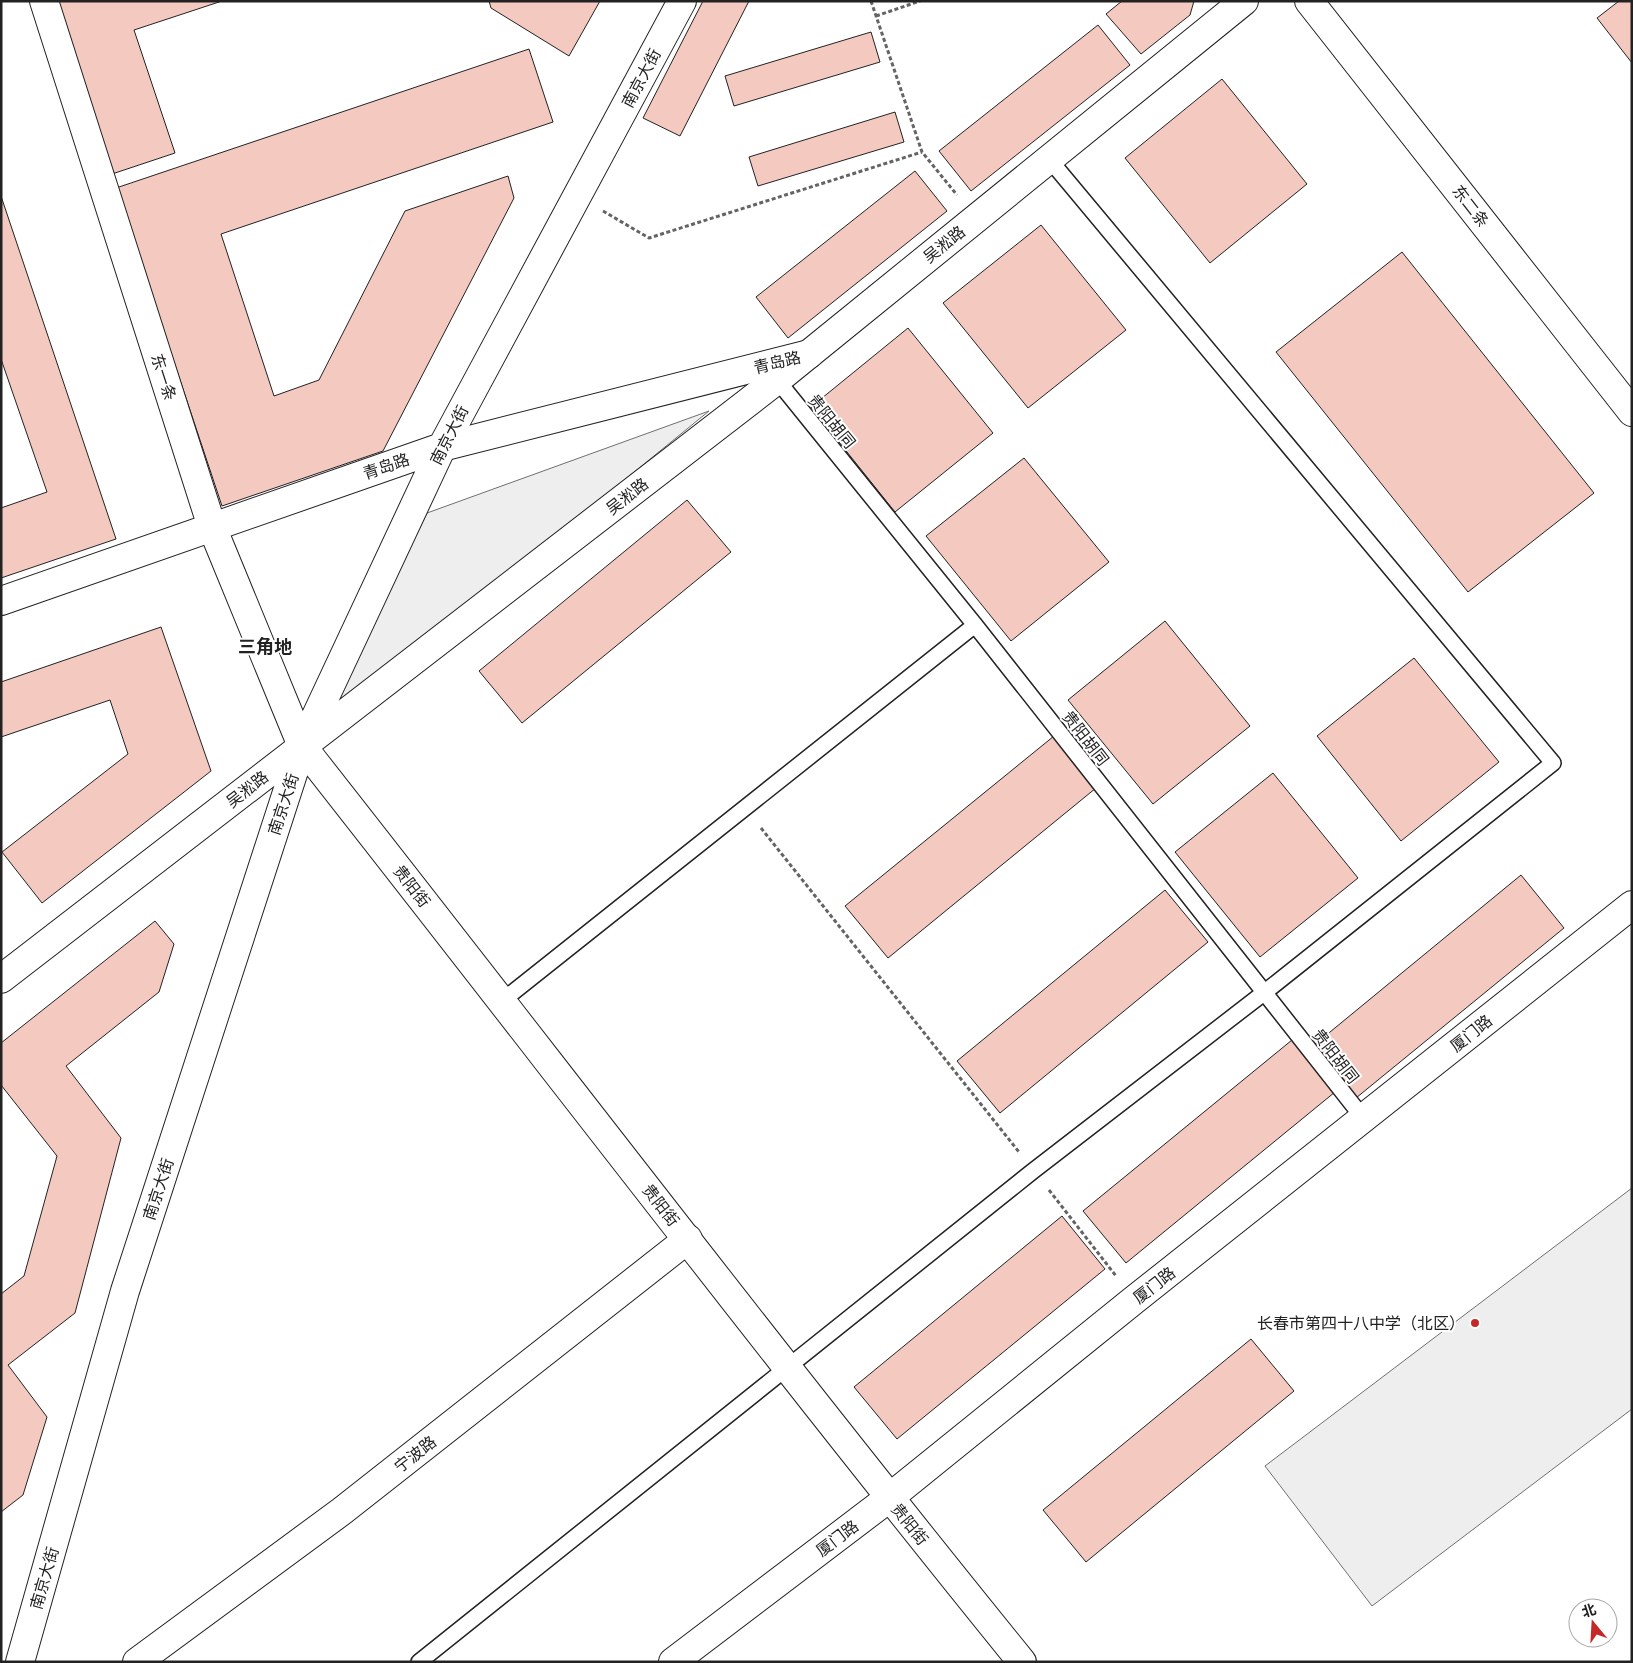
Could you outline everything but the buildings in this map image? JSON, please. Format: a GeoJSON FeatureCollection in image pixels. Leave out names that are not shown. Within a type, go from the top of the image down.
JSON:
{"type":"FeatureCollection","features":[{"type":"Feature","properties":{"kind":"street","name":"东一条"},"geometry":{"type":"LineString","coordinates":[[44,1],[212,527],[302,746]]}},
{"type":"Feature","properties":{"kind":"street","name":"南京大街"},"geometry":{"type":"LineString","coordinates":[[20,1662],[125,1291],[302,746],[442,447],[682,1]]}},
{"type":"Feature","properties":{"kind":"street","name":"吴淞路"},"geometry":{"type":"LineString","coordinates":[[1,979],[777,380],[1244,1]]}},
{"type":"Feature","properties":{"kind":"street","name":"东二条"},"geometry":{"type":"LineString","coordinates":[[1309,1],[1632,412]]}},
{"type":"Feature","properties":{"kind":"street","name":"青岛路"},"geometry":{"type":"LineString","coordinates":[[1,601],[442,447],[809,354]]}},
{"type":"Feature","properties":{"kind":"street","name":"贵阳街"},"geometry":{"type":"LineString","coordinates":[[302,746],[889,1498],[1022,1662]]}},
{"type":"Feature","properties":{"kind":"street","name":"厦门路"},"geometry":{"type":"LineString","coordinates":[[673,1662],[889,1498],[1134,1300],[1632,905]]}},
{"type":"Feature","properties":{"kind":"street","name":"宁波路"},"geometry":{"type":"LineString","coordinates":[[137,1662],[342,1511],[688,1239]]}},
{"type":"Feature","properties":{"kind":"lane"},"geometry":{"type":"LineString","coordinates":[[419,1662],[1033,1170],[1265,992],[1554,763],[1049,159]]}},
{"type":"Feature","properties":{"kind":"lane","name":"贵阳胡同"},"geometry":{"type":"LineString","coordinates":[[777,380],[974,625],[1364,1119]]}},
{"type":"Feature","properties":{"kind":"lane"},"geometry":{"type":"LineString","coordinates":[[502,1001],[974,625]]}},
{"type":"Feature","properties":{"kind":"path"},"geometry":{"type":"LineString","coordinates":[[871,1],[922,152],[977,218]]}},
{"type":"Feature","properties":{"kind":"path"},"geometry":{"type":"LineString","coordinates":[[876,16],[920,1]]}},
{"type":"Feature","properties":{"kind":"path"},"geometry":{"type":"LineString","coordinates":[[578,196],[649,238],[922,152]]}},
{"type":"Feature","properties":{"kind":"path"},"geometry":{"type":"LineString","coordinates":[[745,808],[1134,1300]]}},
{"type":"Feature","properties":{"kind":"shaded area"},"geometry":{"type":"Polygon","coordinates":[[[709,411],[317,731],[427,513],[709,411]]]}},
{"type":"Feature","properties":{"kind":"shaded area"},"geometry":{"type":"Polygon","coordinates":[[[1632,1188],[1632,1409],[1372,1606],[1265,1466],[1632,1188]]]}},
{"type":"Feature","properties":{"kind":"place","name":"长春市第四十八中学（北区）"},"geometry":{"type":"Point","coordinates":[1475,1323]}},
{"type":"Feature","properties":{"kind":"district","name":"三角地"},"geometry":{"type":"Point","coordinates":[265,647]}}]}
